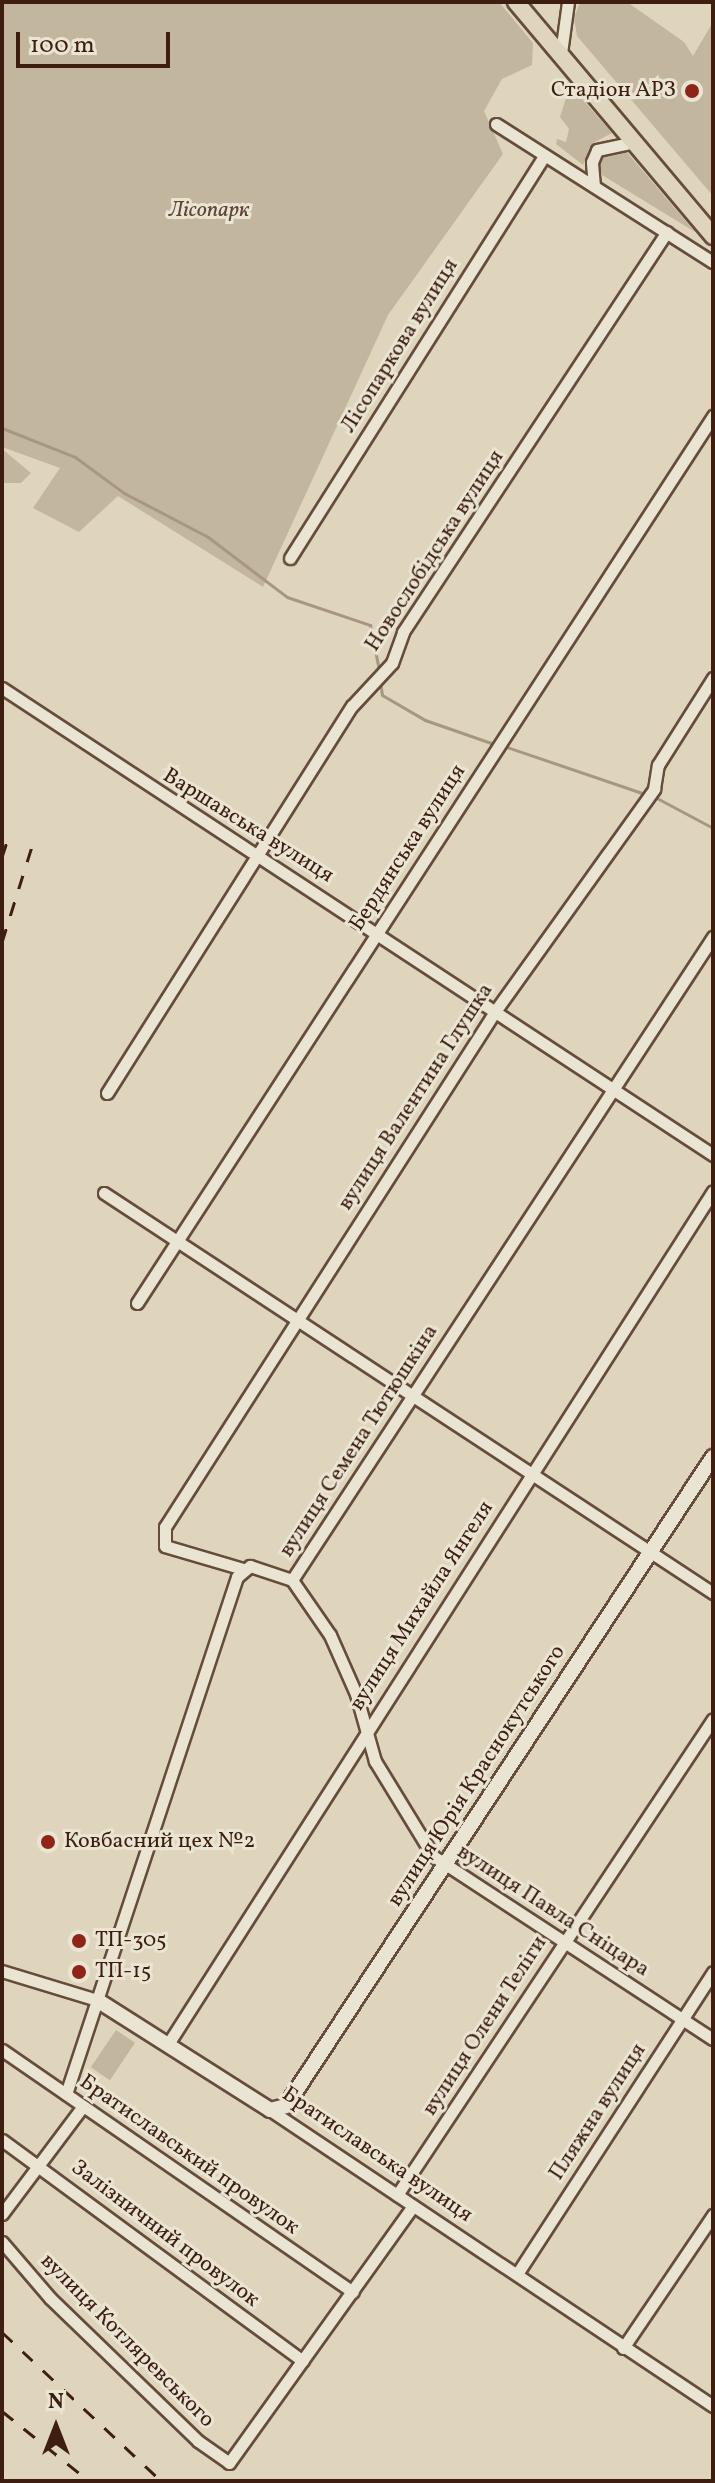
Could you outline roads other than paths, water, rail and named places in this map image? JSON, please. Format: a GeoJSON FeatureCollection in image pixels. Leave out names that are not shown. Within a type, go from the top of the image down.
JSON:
{"type":"FeatureCollection","features":[{"type":"Feature","properties":{"kind":"main road"},"geometry":{"type":"LineString","coordinates":[[516,2],[713,236]]}},
{"type":"Feature","properties":{"kind":"street"},"geometry":{"type":"LineString","coordinates":[[561,53],[560,31],[568,2]]}},
{"type":"Feature","properties":{"kind":"street"},"geometry":{"type":"LineString","coordinates":[[496,124],[713,262]]}},
{"type":"Feature","properties":{"kind":"street"},"geometry":{"type":"LineString","coordinates":[[594,186],[592,162],[597,150],[634,142]]}},
{"type":"Feature","properties":{"kind":"street","name":"Лісопаркова вулиця"},"geometry":{"type":"LineString","coordinates":[[290,558],[544,156]]}},
{"type":"Feature","properties":{"kind":"street","name":"Новослобідська вулиця"},"geometry":{"type":"LineString","coordinates":[[107,1093],[352,706],[392,663],[403,632],[667,232]]}},
{"type":"Feature","properties":{"kind":"street","name":"Бердянська вулиця"},"geometry":{"type":"LineString","coordinates":[[137,1303],[713,416]]}},
{"type":"Feature","properties":{"kind":"street","name":"вулиця Валентина Глушка"},"geometry":{"type":"LineString","coordinates":[[165,1546],[165,1527],[496,1010],[654,789],[658,765],[713,678]]}},
{"type":"Feature","properties":{"kind":"street","name":"Варшавська вулиця"},"geometry":{"type":"LineString","coordinates":[[2,688],[377,931],[713,1155]]}},
{"type":"Feature","properties":{"kind":"street","name":"вулиця Семена Тютюшкіна"},"geometry":{"type":"LineString","coordinates":[[165,1546],[243,1569],[261,1568],[292,1580],[713,937]]}},
{"type":"Feature","properties":{"kind":"street","name":"вулиця Михайла Янгеля"},"geometry":{"type":"LineString","coordinates":[[168,2044],[713,1191]]}},
{"type":"Feature","properties":{"kind":"street"},"geometry":{"type":"LineString","coordinates":[[104,1193],[713,1593]]}},
{"type":"Feature","properties":{"kind":"street","name":"вулиця Юрія Краснокутського"},"geometry":{"type":"LineString","coordinates":[[270,2110],[286,2106],[713,1457]]}},
{"type":"Feature","properties":{"kind":"street"},"geometry":{"type":"LineString","coordinates":[[66,2094],[243,1569]]}},
{"type":"Feature","properties":{"kind":"street","name":"вулиця Павла Сніцара"},"geometry":{"type":"LineString","coordinates":[[292,1580],[330,1635],[356,1694],[364,1733],[394,1798],[421,1842],[444,1866],[713,2039]]}},
{"type":"Feature","properties":{"kind":"street","name":"вулиця Олени Теліги"},"geometry":{"type":"LineString","coordinates":[[397,2195],[713,1719]]}},
{"type":"Feature","properties":{"kind":"street","name":"Братиславська вулиця"},"geometry":{"type":"LineString","coordinates":[[2,1971],[97,2000],[270,2110],[713,2406]]}},
{"type":"Feature","properties":{"kind":"street","name":"Пляжна вулиця"},"geometry":{"type":"LineString","coordinates":[[517,2274],[713,1972]]}},
{"type":"Feature","properties":{"kind":"street","name":"Братиславський провулок"},"geometry":{"type":"LineString","coordinates":[[2,2050],[353,2292]]}},
{"type":"Feature","properties":{"kind":"street"},"geometry":{"type":"LineString","coordinates":[[2,2214],[83,2106]]}},
{"type":"Feature","properties":{"kind":"street","name":"Залізничний провулок"},"geometry":{"type":"LineString","coordinates":[[2,2140],[303,2361]]}},
{"type":"Feature","properties":{"kind":"street"},"geometry":{"type":"LineString","coordinates":[[303,2361],[413,2206]]}},
{"type":"Feature","properties":{"kind":"street"},"geometry":{"type":"LineString","coordinates":[[623,2348],[713,2215]]}},
{"type":"Feature","properties":{"kind":"street","name":"вулиця Котляревського"},"geometry":{"type":"LineString","coordinates":[[2,2242],[50,2298],[198,2441],[229,2463],[303,2361]]}},
{"type":"Feature","properties":{"kind":"waterway"},"geometry":{"type":"LineString","coordinates":[[2,428],[75,457],[124,493],[208,537],[287,597],[370,625],[379,670]]}},
{"type":"Feature","properties":{"kind":"waterway"},"geometry":{"type":"LineString","coordinates":[[380,681],[382,695],[425,720],[494,744]]}},
{"type":"Feature","properties":{"kind":"waterway"},"geometry":{"type":"LineString","coordinates":[[501,745],[645,794]]}},
{"type":"Feature","properties":{"kind":"waterway"},"geometry":{"type":"LineString","coordinates":[[653,796],[713,828]]}},
{"type":"Feature","properties":{"kind":"railway"},"geometry":{"type":"LineString","coordinates":[[2,857],[10,833]]}},
{"type":"Feature","properties":{"kind":"railway"},"geometry":{"type":"LineString","coordinates":[[2,942],[34,840]]}},
{"type":"Feature","properties":{"kind":"railway"},"geometry":{"type":"LineString","coordinates":[[2,2332],[161,2481]]}},
{"type":"Feature","properties":{"kind":"railway"},"geometry":{"type":"LineString","coordinates":[[2,2411],[89,2481]]}},
{"type":"Feature","properties":{"kind":"place","name":"Стадіон АРЗ"},"geometry":{"type":"Point","coordinates":[692,91]}},
{"type":"Feature","properties":{"kind":"place","name":"Ковбасний цех №2"},"geometry":{"type":"Point","coordinates":[48,1842]}},
{"type":"Feature","properties":{"kind":"place","name":"ТП-305"},"geometry":{"type":"Point","coordinates":[79,1941]}},
{"type":"Feature","properties":{"kind":"place","name":"ТП-15"},"geometry":{"type":"Point","coordinates":[79,1972]}},
{"type":"Feature","properties":{"kind":"park label","name":"Лісопарк"},"geometry":{"type":"Point","coordinates":[209,211]}}]}
